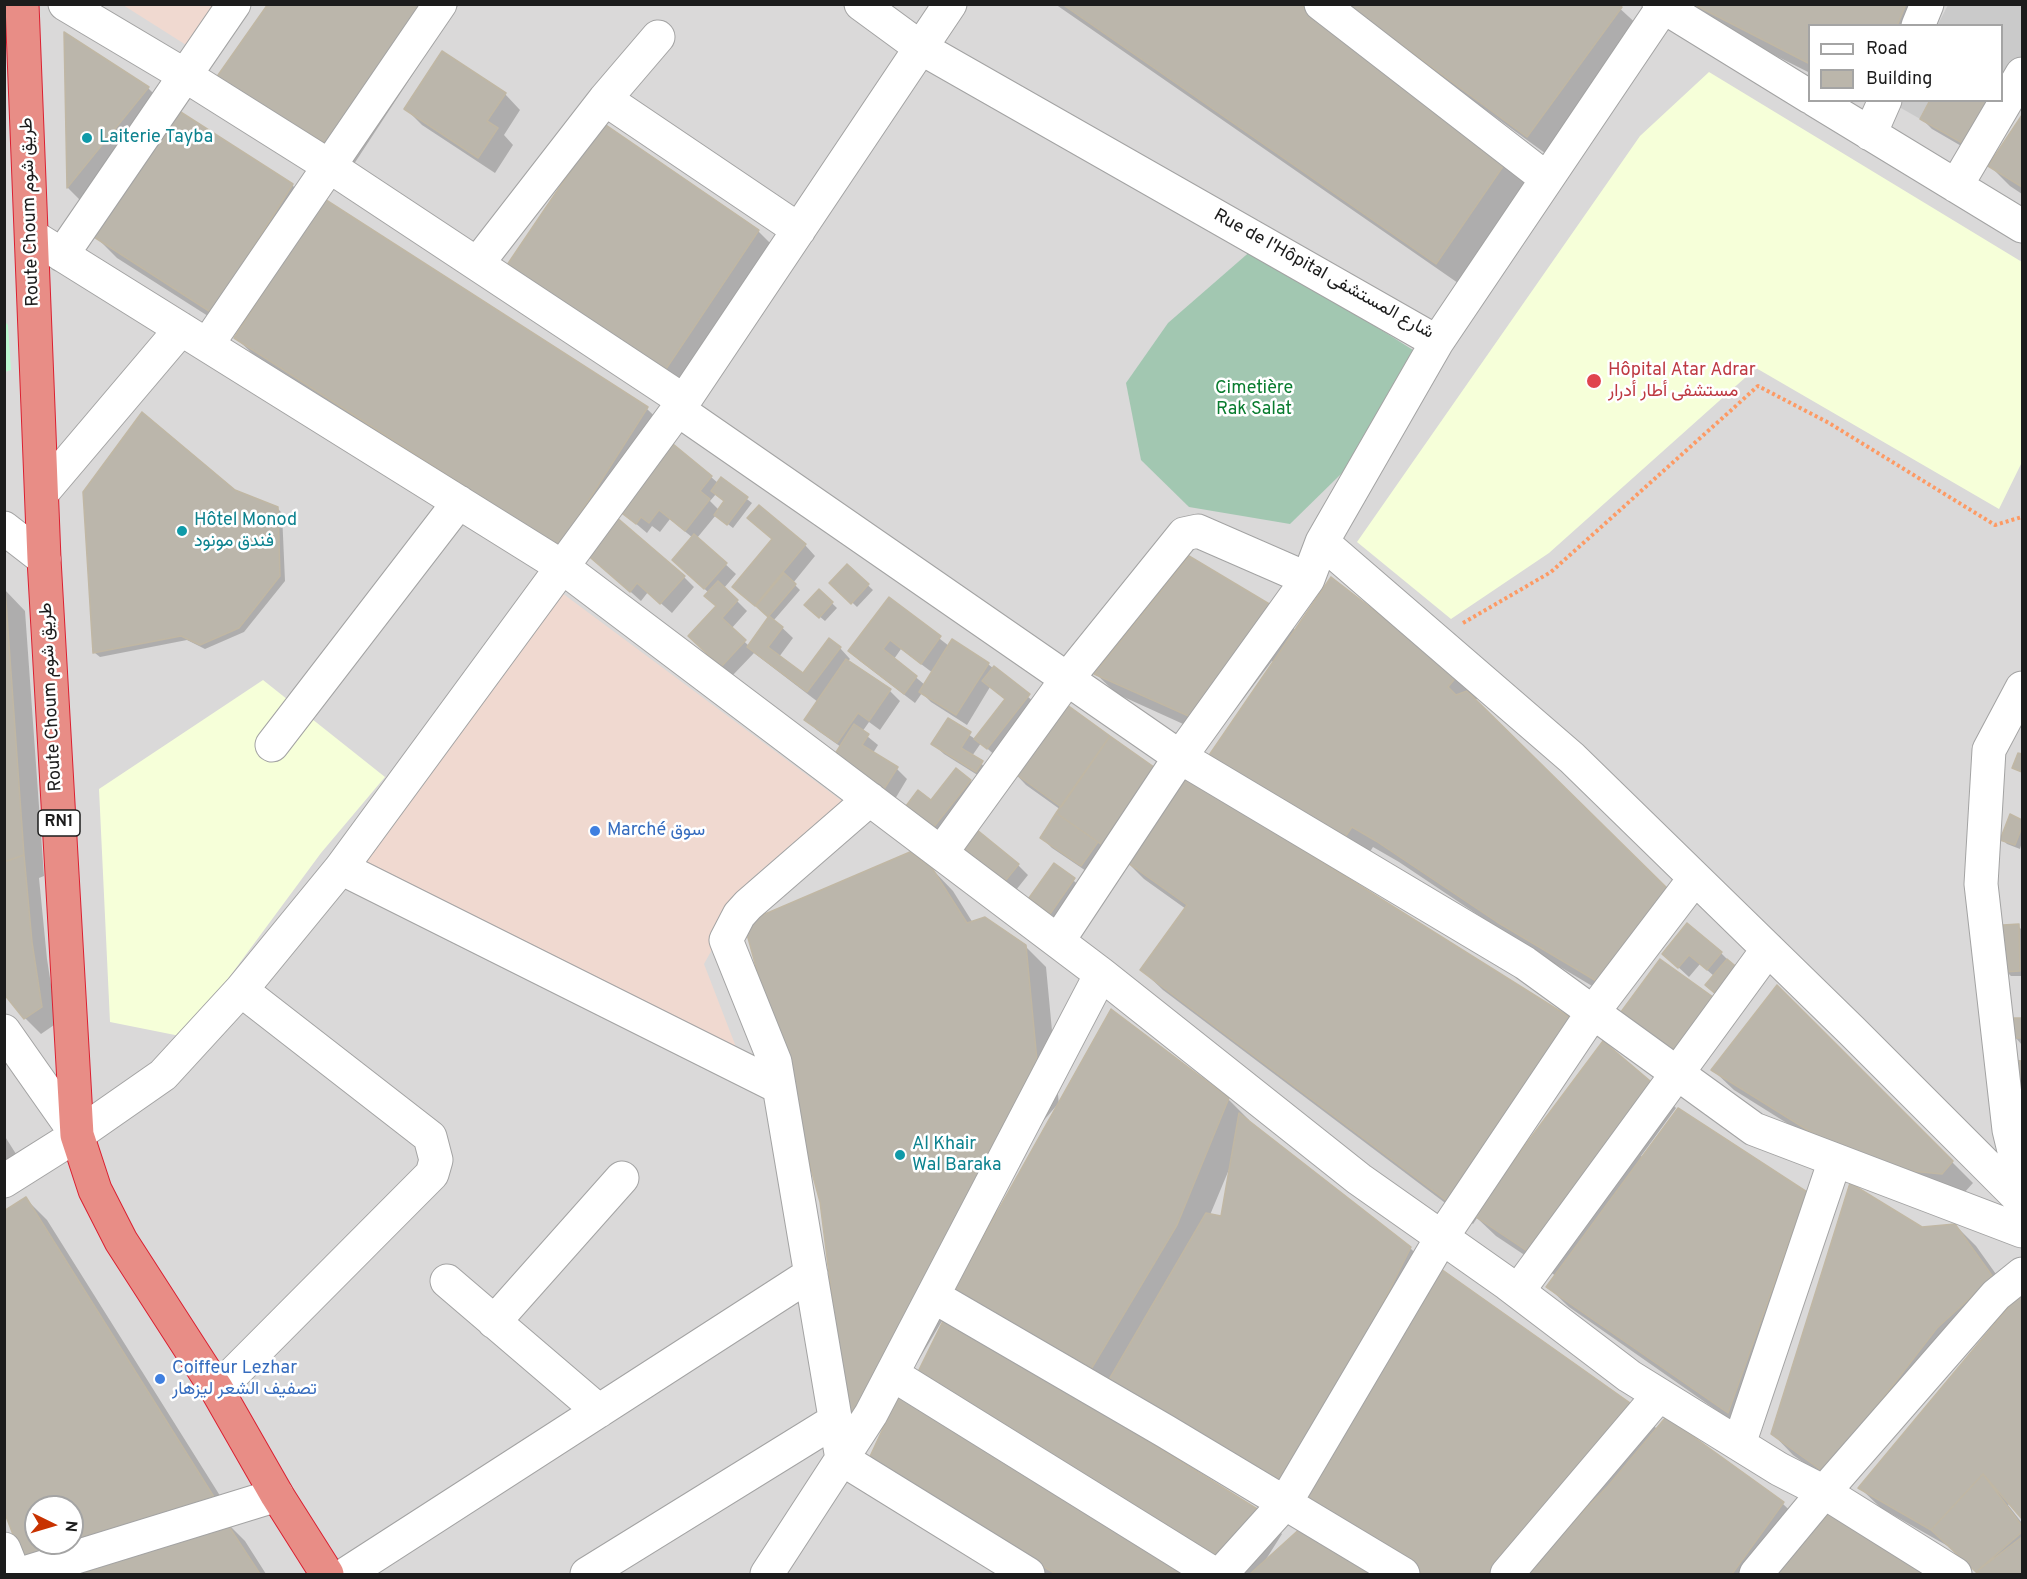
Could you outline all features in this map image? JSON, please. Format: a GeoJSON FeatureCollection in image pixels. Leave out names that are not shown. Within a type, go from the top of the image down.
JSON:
{"type":"FeatureCollection","features":[{"type":"Feature","properties":{"kind":"highway","name":"Route Choum طريق شوم"},"geometry":{"type":"LineString","coordinates":[[22,4],[44,559],[77,1135],[95,1190],[121,1241],[217,1390],[277,1495],[327,1575]]}},
{"type":"Feature","properties":{"kind":"street"},"geometry":{"type":"LineString","coordinates":[[65,4],[186,76],[329,166],[477,264],[1180,757],[1525,963],[1754,1129],[2022,1231]]}},
{"type":"Feature","properties":{"kind":"street"},"geometry":{"type":"LineString","coordinates":[[62,255],[234,4]]}},
{"type":"Feature","properties":{"kind":"street"},"geometry":{"type":"LineString","coordinates":[[42,493],[194,337],[329,166],[440,4]]}},
{"type":"Feature","properties":{"kind":"street","name":"Rue de l'Hôpital شارع المستشفى"},"geometry":{"type":"LineString","coordinates":[[861,4],[921,48],[1437,342],[1662,6]]}},
{"type":"Feature","properties":{"kind":"street"},"geometry":{"type":"LineString","coordinates":[[4,1181],[77,1135],[163,1075],[241,990],[341,868],[681,405],[950,4]]}},
{"type":"Feature","properties":{"kind":"street"},"geometry":{"type":"LineString","coordinates":[[1321,4],[1547,179]]}},
{"type":"Feature","properties":{"kind":"street"},"geometry":{"type":"LineString","coordinates":[[1919,24],[1927,4]]}},
{"type":"Feature","properties":{"kind":"street"},"geometry":{"type":"LineString","coordinates":[[1662,6],[1808,96]]}},
{"type":"Feature","properties":{"kind":"street"},"geometry":{"type":"LineString","coordinates":[[477,264],[605,99],[658,37]]}},
{"type":"Feature","properties":{"kind":"street"},"geometry":{"type":"LineString","coordinates":[[1956,186],[2022,74]]}},
{"type":"Feature","properties":{"kind":"street"},"geometry":{"type":"LineString","coordinates":[[605,99],[799,230]]}},
{"type":"Feature","properties":{"kind":"street"},"geometry":{"type":"LineString","coordinates":[[1818,102],[2022,226]]}},
{"type":"Feature","properties":{"kind":"street"},"geometry":{"type":"LineString","coordinates":[[1870,134],[1884,102]]}},
{"type":"Feature","properties":{"kind":"street"},"geometry":{"type":"LineString","coordinates":[[32,236],[561,566],[1058,941],[1334,1159],[1518,1291],[1629,1376],[1779,1468],[1824,1492],[1955,1575]]}},
{"type":"Feature","properties":{"kind":"street"},"geometry":{"type":"LineString","coordinates":[[1058,941],[1180,757],[1308,579],[1322,542],[1437,342]]}},
{"type":"Feature","properties":{"kind":"street"},"geometry":{"type":"LineString","coordinates":[[272,745],[459,502]]}},
{"type":"Feature","properties":{"kind":"street"},"geometry":{"type":"LineString","coordinates":[[4,528],[44,559]]}},
{"type":"Feature","properties":{"kind":"street"},"geometry":{"type":"LineString","coordinates":[[941,853],[1067,679],[1184,534],[1198,531],[1308,579]]}},
{"type":"Feature","properties":{"kind":"street"},"geometry":{"type":"LineString","coordinates":[[1322,542],[1572,758],[2022,1201]]}},
{"type":"Feature","properties":{"kind":"street"},"geometry":{"type":"LineString","coordinates":[[2022,688],[1989,750],[1981,884],[2011,1047],[2009,1130],[2022,1184]]}},
{"type":"Feature","properties":{"kind":"street"},"geometry":{"type":"LineString","coordinates":[[870,799],[748,905],[739,915],[726,940],[775,1062],[842,1459],[1028,1575]]}},
{"type":"Feature","properties":{"kind":"street"},"geometry":{"type":"LineString","coordinates":[[341,868],[779,1087]]}},
{"type":"Feature","properties":{"kind":"street"},"geometry":{"type":"LineString","coordinates":[[1221,1575],[1284,1503],[1442,1237],[1593,1012],[1695,879]]}},
{"type":"Feature","properties":{"kind":"street"},"geometry":{"type":"LineString","coordinates":[[1518,1291],[1768,949]]}},
{"type":"Feature","properties":{"kind":"street"},"geometry":{"type":"LineString","coordinates":[[767,1575],[871,1414],[1101,974]]}},
{"type":"Feature","properties":{"kind":"street"},"geometry":{"type":"LineString","coordinates":[[217,1390],[432,1173],[436,1160],[430,1137],[241,990]]}},
{"type":"Feature","properties":{"kind":"street"},"geometry":{"type":"LineString","coordinates":[[4,1031],[77,1135]]}},
{"type":"Feature","properties":{"kind":"street"},"geometry":{"type":"LineString","coordinates":[[1739,1444],[1835,1160]]}},
{"type":"Feature","properties":{"kind":"street"},"geometry":{"type":"LineString","coordinates":[[494,1322],[622,1178]]}},
{"type":"Feature","properties":{"kind":"street"},"geometry":{"type":"LineString","coordinates":[[346,1575],[811,1274]]}},
{"type":"Feature","properties":{"kind":"street"},"geometry":{"type":"LineString","coordinates":[[1756,1575],[1824,1492],[1996,1295],[2022,1275]]}},
{"type":"Feature","properties":{"kind":"street"},"geometry":{"type":"LineString","coordinates":[[447,1281],[599,1411]]}},
{"type":"Feature","properties":{"kind":"street"},"geometry":{"type":"LineString","coordinates":[[933,1296],[1403,1575]]}},
{"type":"Feature","properties":{"kind":"street"},"geometry":{"type":"LineString","coordinates":[[892,1374],[1214,1575]]}},
{"type":"Feature","properties":{"kind":"street"},"geometry":{"type":"LineString","coordinates":[[1507,1575],[1659,1395]]}},
{"type":"Feature","properties":{"kind":"street"},"geometry":{"type":"LineString","coordinates":[[587,1575],[836,1420]]}},
{"type":"Feature","properties":{"kind":"street"},"geometry":{"type":"LineString","coordinates":[[21,1575],[277,1495]]}},
{"type":"Feature","properties":{"kind":"street"},"geometry":{"type":"LineString","coordinates":[[4,1549],[14,1575]]}},
{"type":"Feature","properties":{"kind":"path"},"geometry":{"type":"LineString","coordinates":[[1435,640],[1551,572],[1758,386],[1829,423],[1995,525],[2022,517]]}},
{"type":"Feature","properties":{"kind":"shaded area"},"geometry":{"type":"Polygon","coordinates":[[[5,5],[2022,5],[2022,1574],[5,1574],[5,5]]]}},
{"type":"Feature","properties":{"kind":"shaded area"},"geometry":{"type":"Polygon","coordinates":[[[123,5],[224,5],[194,50],[123,5]]]}},
{"type":"Feature","properties":{"kind":"shaded area"},"geometry":{"type":"Polygon","coordinates":[[[1948,5],[2022,5],[2022,60],[2003,89],[2003,24],[1938,24],[1948,5]]]}},
{"type":"Feature","properties":{"kind":"shaded area"},"geometry":{"type":"Polygon","coordinates":[[[1709,72],[2022,262],[2022,462],[1999,509],[1756,368],[1549,553],[1451,619],[1357,542],[1640,136],[1709,72]]]}},
{"type":"Feature","properties":{"kind":"shaded area"},"geometry":{"type":"Polygon","coordinates":[[[1895,102],[1994,102],[1964,144],[1894,104],[1895,102]]]}},
{"type":"Feature","properties":{"kind":"shaded area"},"geometry":{"type":"Polygon","coordinates":[[[5,322],[8,325],[11,370],[5,372],[5,322]]]}},
{"type":"Feature","properties":{"kind":"shaded area","name":"Marché سوق"},"geometry":{"type":"Polygon","coordinates":[[[558,590],[842,801],[751,879],[704,964],[736,1047],[362,861],[558,590]]]}},
{"type":"Feature","properties":{"kind":"shaded area"},"geometry":{"type":"Polygon","coordinates":[[[263,680],[385,777],[321,853],[185,1037],[110,1022],[99,789],[263,680]]]}},
{"type":"Feature","properties":{"kind":"green space","name":"Cimetière Rak Salat"},"geometry":{"type":"Polygon","coordinates":[[[1253,249],[1413,350],[1387,429],[1290,524],[1189,507],[1141,460],[1126,383],[1168,323],[1253,249]]]}},
{"type":"Feature","properties":{"kind":"building"},"geometry":{"type":"Polygon","coordinates":[[[268,4],[425,4],[331,147],[216,78],[268,4]]]}},
{"type":"Feature","properties":{"kind":"building"},"geometry":{"type":"Polygon","coordinates":[[[1062,4],[1300,4],[1506,162],[1436,264],[1062,4]]]}},
{"type":"Feature","properties":{"kind":"building"},"geometry":{"type":"Polygon","coordinates":[[[1346,4],[1618,4],[1622,7],[1527,137],[1346,4]]]}},
{"type":"Feature","properties":{"kind":"building"},"geometry":{"type":"Polygon","coordinates":[[[1693,4],[1906,4],[1898,24],[1808,24],[1808,63],[1693,4]]]}},
{"type":"Feature","properties":{"kind":"building","name":"Laiterie Tayba"},"geometry":{"type":"Polygon","coordinates":[[[64,32],[149,87],[67,188],[64,32]]]}},
{"type":"Feature","properties":{"kind":"building"},"geometry":{"type":"Polygon","coordinates":[[[442,51],[506,93],[487,121],[498,128],[478,158],[404,109],[442,51]]]}},
{"type":"Feature","properties":{"kind":"building"},"geometry":{"type":"Polygon","coordinates":[[[1929,102],[1994,102],[1964,144],[1920,119],[1929,102]]]}},
{"type":"Feature","properties":{"kind":"building"},"geometry":{"type":"Polygon","coordinates":[[[176,109],[293,184],[212,313],[94,237],[176,109]]]}},
{"type":"Feature","properties":{"kind":"building"},"geometry":{"type":"Polygon","coordinates":[[[2022,115],[2022,187],[1988,166],[2022,115]]]}},
{"type":"Feature","properties":{"kind":"building"},"geometry":{"type":"Polygon","coordinates":[[[603,123],[759,230],[664,372],[507,265],[603,123]]]}},
{"type":"Feature","properties":{"kind":"building"},"geometry":{"type":"Polygon","coordinates":[[[323,198],[648,407],[559,547],[234,338],[323,198]]]}},
{"type":"Feature","properties":{"kind":"building","name":"Hôtel Monod فندق مونود"},"geometry":{"type":"Polygon","coordinates":[[[142,412],[235,490],[278,507],[280,576],[239,628],[200,645],[181,636],[93,653],[83,492],[142,412]]]}},
{"type":"Feature","properties":{"kind":"building"},"geometry":{"type":"Polygon","coordinates":[[[673,444],[712,476],[700,491],[710,499],[685,531],[659,510],[649,523],[641,517],[636,524],[619,511],[673,444]]]}},
{"type":"Feature","properties":{"kind":"building"},"geometry":{"type":"Polygon","coordinates":[[[721,477],[748,497],[727,525],[714,515],[724,501],[711,491],[721,477]]]}},
{"type":"Feature","properties":{"kind":"building"},"geometry":{"type":"Polygon","coordinates":[[[759,505],[806,544],[755,606],[732,587],[772,539],[747,518],[759,505]]]}},
{"type":"Feature","properties":{"kind":"building"},"geometry":{"type":"Polygon","coordinates":[[[615,516],[685,576],[660,604],[637,583],[630,592],[584,552],[615,516]]]}},
{"type":"Feature","properties":{"kind":"building"},"geometry":{"type":"Polygon","coordinates":[[[694,534],[727,563],[704,589],[672,560],[694,534]]]}},
{"type":"Feature","properties":{"kind":"building"},"geometry":{"type":"Polygon","coordinates":[[[1189,556],[1276,608],[1193,718],[1094,674],[1189,556]]]}},
{"type":"Feature","properties":{"kind":"building"},"geometry":{"type":"Polygon","coordinates":[[[847,564],[869,584],[851,604],[829,583],[847,564]]]}},
{"type":"Feature","properties":{"kind":"building"},"geometry":{"type":"Polygon","coordinates":[[[784,573],[796,584],[768,617],[756,606],[784,573]]]}},
{"type":"Feature","properties":{"kind":"building"},"geometry":{"type":"Polygon","coordinates":[[[1331,577],[1458,675],[1448,687],[1456,695],[1467,691],[1668,889],[1598,982],[1497,922],[1352,827],[1338,847],[1201,767],[1331,577]]]}},
{"type":"Feature","properties":{"kind":"building"},"geometry":{"type":"Polygon","coordinates":[[[718,581],[738,600],[722,618],[746,640],[721,667],[688,636],[716,606],[704,596],[718,581]]]}},
{"type":"Feature","properties":{"kind":"building"},"geometry":{"type":"Polygon","coordinates":[[[4,589],[24,855],[4,862],[4,589]]]}},
{"type":"Feature","properties":{"kind":"building"},"geometry":{"type":"Polygon","coordinates":[[[819,589],[833,602],[819,618],[804,605],[819,589]]]}},
{"type":"Feature","properties":{"kind":"building"},"geometry":{"type":"Polygon","coordinates":[[[889,597],[941,636],[921,664],[890,640],[883,649],[917,676],[904,694],[848,651],[889,597]]]}},
{"type":"Feature","properties":{"kind":"building"},"geometry":{"type":"Polygon","coordinates":[[[769,616],[783,627],[768,647],[803,673],[829,638],[841,647],[807,692],[747,647],[769,616]]]}},
{"type":"Feature","properties":{"kind":"building"},"geometry":{"type":"Polygon","coordinates":[[[952,639],[989,663],[956,715],[919,692],[952,639]]]}},
{"type":"Feature","properties":{"kind":"building"},"geometry":{"type":"Polygon","coordinates":[[[846,659],[891,689],[869,721],[858,713],[837,743],[804,720],[846,659]]]}},
{"type":"Feature","properties":{"kind":"building"},"geometry":{"type":"Polygon","coordinates":[[[994,666],[1030,694],[987,749],[974,739],[1005,699],[982,681],[994,666]]]}},
{"type":"Feature","properties":{"kind":"building"},"geometry":{"type":"Polygon","coordinates":[[[1059,699],[1110,736],[1061,807],[1009,769],[1059,699]]]}},
{"type":"Feature","properties":{"kind":"building"},"geometry":{"type":"Polygon","coordinates":[[[948,718],[971,732],[961,748],[983,761],[976,772],[931,744],[948,718]]]}},
{"type":"Feature","properties":{"kind":"building"},"geometry":{"type":"Polygon","coordinates":[[[854,724],[869,734],[862,745],[898,767],[884,789],[833,757],[854,724]]]}},
{"type":"Feature","properties":{"kind":"building"},"geometry":{"type":"Polygon","coordinates":[[[1110,736],[1161,772],[1108,849],[1056,813],[1110,736]]]}},
{"type":"Feature","properties":{"kind":"building"},"geometry":{"type":"Polygon","coordinates":[[[2018,753],[2022,754],[2022,772],[2012,768],[2018,753]]]}},
{"type":"Feature","properties":{"kind":"building"},"geometry":{"type":"Polygon","coordinates":[[[956,768],[971,780],[933,828],[906,806],[918,790],[931,800],[956,768]]]}},
{"type":"Feature","properties":{"kind":"building"},"geometry":{"type":"Polygon","coordinates":[[[1185,776],[1571,1018],[1452,1205],[1140,970],[1187,905],[1121,858],[1185,776]]]}},
{"type":"Feature","properties":{"kind":"building"},"geometry":{"type":"Polygon","coordinates":[[[1056,813],[1098,842],[1081,866],[1040,838],[1056,813]]]}},
{"type":"Feature","properties":{"kind":"building"},"geometry":{"type":"Polygon","coordinates":[[[2010,814],[2022,820],[2022,827],[2015,845],[2000,840],[2010,814]]]}},
{"type":"Feature","properties":{"kind":"building"},"geometry":{"type":"Polygon","coordinates":[[[971,825],[1019,864],[1001,886],[954,848],[971,825]]]}},
{"type":"Feature","properties":{"kind":"building","name":"Al Khair Wal Baraka"},"geometry":{"type":"Polygon","coordinates":[[[910,852],[932,868],[967,923],[985,917],[1026,945],[1039,1082],[848,1423],[820,1202],[744,923],[910,852]]]}},
{"type":"Feature","properties":{"kind":"building"},"geometry":{"type":"Polygon","coordinates":[[[24,855],[32,942],[42,1007],[24,1019],[4,994],[4,862],[24,855]]]}},
{"type":"Feature","properties":{"kind":"building"},"geometry":{"type":"Polygon","coordinates":[[[1054,863],[1075,878],[1050,914],[1029,898],[1054,863]]]}},
{"type":"Feature","properties":{"kind":"building"},"geometry":{"type":"Polygon","coordinates":[[[1687,923],[1722,952],[1707,970],[1689,955],[1678,968],[1662,954],[1687,923]]]}},
{"type":"Feature","properties":{"kind":"building"},"geometry":{"type":"Polygon","coordinates":[[[2019,924],[2020,971],[2004,972],[2003,925],[2019,924]]]}},
{"type":"Feature","properties":{"kind":"building"},"geometry":{"type":"Polygon","coordinates":[[[1660,959],[1720,1002],[1677,1060],[1618,1016],[1660,959]]]}},
{"type":"Feature","properties":{"kind":"building"},"geometry":{"type":"Polygon","coordinates":[[[1727,959],[1746,975],[1724,1001],[1705,985],[1727,959]]]}},
{"type":"Feature","properties":{"kind":"building"},"geometry":{"type":"Polygon","coordinates":[[[1777,985],[1953,1161],[1942,1174],[1867,1167],[1711,1070],[1777,985]]]}},
{"type":"Feature","properties":{"kind":"building"},"geometry":{"type":"Polygon","coordinates":[[[1111,1009],[1229,1098],[1177,1225],[1087,1376],[950,1296],[1111,1009]]]}},
{"type":"Feature","properties":{"kind":"building"},"geometry":{"type":"Polygon","coordinates":[[[2014,1018],[2022,1018],[2022,1038],[2013,1038],[2014,1018]]]}},
{"type":"Feature","properties":{"kind":"building"},"geometry":{"type":"Polygon","coordinates":[[[1603,1041],[1656,1086],[1533,1255],[1473,1215],[1603,1041]]]}},
{"type":"Feature","properties":{"kind":"building"},"geometry":{"type":"Polygon","coordinates":[[[2011,1060],[2022,1061],[2022,1096],[2011,1060]]]}},
{"type":"Feature","properties":{"kind":"building"},"geometry":{"type":"Polygon","coordinates":[[[1678,1108],[1807,1192],[1728,1413],[1546,1287],[1678,1108]]]}},
{"type":"Feature","properties":{"kind":"building"},"geometry":{"type":"Polygon","coordinates":[[[1239,1113],[1411,1247],[1290,1489],[1107,1383],[1206,1213],[1221,1216],[1239,1113]]]}},
{"type":"Feature","properties":{"kind":"building"},"geometry":{"type":"Polygon","coordinates":[[[1850,1183],[1922,1227],[1955,1224],[1993,1277],[1937,1328],[1825,1473],[1771,1434],[1850,1183]]]}},
{"type":"Feature","properties":{"kind":"building"},"geometry":{"type":"Polygon","coordinates":[[[26,1197],[214,1497],[84,1544],[84,1495],[24,1495],[24,1555],[55,1555],[25,1566],[4,1511],[4,1211],[26,1197]]]}},
{"type":"Feature","properties":{"kind":"building"},"geometry":{"type":"Polygon","coordinates":[[[1434,1264],[1640,1410],[1501,1574],[1422,1574],[1304,1500],[1434,1264]]]}},
{"type":"Feature","properties":{"kind":"building"},"geometry":{"type":"Polygon","coordinates":[[[2022,1291],[2022,1519],[1983,1474],[1931,1530],[1858,1488],[2022,1291]]]}},
{"type":"Feature","properties":{"kind":"building"},"geometry":{"type":"Polygon","coordinates":[[[946,1315],[1262,1512],[1224,1570],[912,1384],[946,1315]]]}},
{"type":"Feature","properties":{"kind":"building"},"geometry":{"type":"Polygon","coordinates":[[[898,1396],[1204,1574],[1056,1574],[867,1463],[898,1396]]]}},
{"type":"Feature","properties":{"kind":"building"},"geometry":{"type":"Polygon","coordinates":[[[1666,1417],[1784,1502],[1732,1574],[1522,1574],[1608,1486],[1666,1417]]]}},
{"type":"Feature","properties":{"kind":"building"},"geometry":{"type":"Polygon","coordinates":[[[1983,1474],[2022,1526],[2022,1532],[1976,1572],[1931,1530],[1983,1474]]]}},
{"type":"Feature","properties":{"kind":"building"},"geometry":{"type":"Polygon","coordinates":[[[1835,1507],[1924,1574],[1771,1574],[1835,1507]]]}},
{"type":"Feature","properties":{"kind":"building"},"geometry":{"type":"Polygon","coordinates":[[[224,1519],[260,1574],[55,1574],[224,1519]]]}},
{"type":"Feature","properties":{"kind":"building"},"geometry":{"type":"Polygon","coordinates":[[[1304,1525],[1372,1574],[1250,1574],[1304,1525]]]}},
{"type":"Feature","properties":{"kind":"building"},"geometry":{"type":"Polygon","coordinates":[[[2022,1537],[2022,1574],[1980,1574],[1976,1572],[2022,1537]]]}},
{"type":"Feature","properties":{"kind":"place","name":"Laiterie Tayba"},"geometry":{"type":"Point","coordinates":[87,138]}},
{"type":"Feature","properties":{"kind":"place","name":"Hôpital Atar Adrar مستشفى أطار أدرار"},"geometry":{"type":"Point","coordinates":[1594,381]}},
{"type":"Feature","properties":{"kind":"place","name":"Hôtel Monod فندق مونود"},"geometry":{"type":"Point","coordinates":[182,531]}},
{"type":"Feature","properties":{"kind":"place","name":"Marché سوق"},"geometry":{"type":"Point","coordinates":[595,831]}},
{"type":"Feature","properties":{"kind":"place","name":"Al Khair Wal Baraka"},"geometry":{"type":"Point","coordinates":[900,1155]}},
{"type":"Feature","properties":{"kind":"place","name":"Coiffeur Lezhar تصفيف الشعر ليزهار"},"geometry":{"type":"Point","coordinates":[160,1379]}}]}
